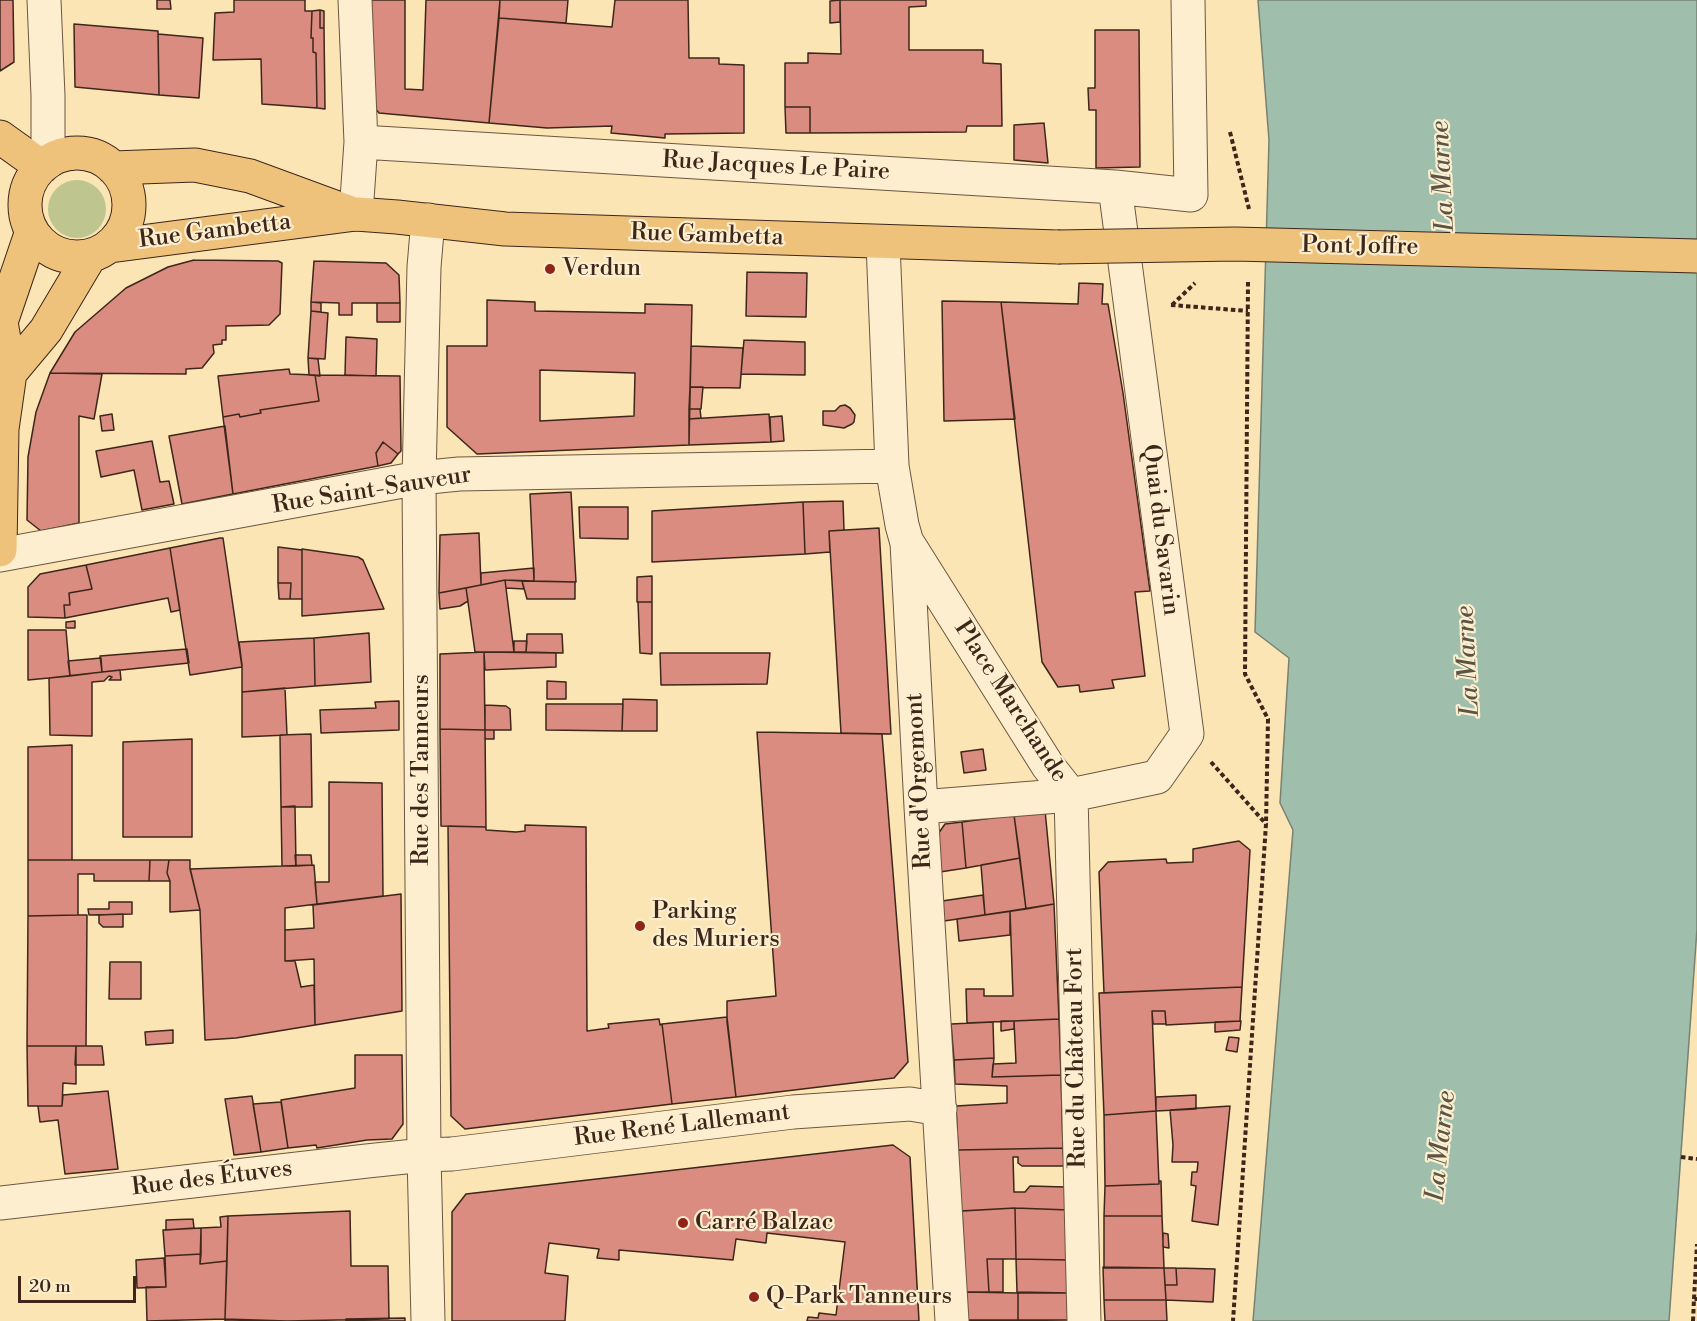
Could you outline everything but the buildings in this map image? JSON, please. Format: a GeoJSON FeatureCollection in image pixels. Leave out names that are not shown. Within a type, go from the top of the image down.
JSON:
{"type":"FeatureCollection","features":[{"type":"Feature","properties":{"kind":"main road"},"geometry":{"type":"LineString","coordinates":[[0,137],[45,165]]}},
{"type":"Feature","properties":{"kind":"main road"},"geometry":{"type":"LineString","coordinates":[[0,550],[2,429],[10,373],[0,322],[29,224],[26,195],[29,185],[45,165],[60,156],[81,154],[101,159],[113,168],[127,189],[129,207],[125,226],[100,251],[46,330],[10,373]]}},
{"type":"Feature","properties":{"kind":"main road","name":"Rue Gambetta"},"geometry":{"type":"LineString","coordinates":[[113,168],[195,165],[250,176],[356,214]]}},
{"type":"Feature","properties":{"kind":"main road"},"geometry":{"type":"LineString","coordinates":[[0,198],[29,224],[42,244],[56,254],[73,258],[100,251]]}},
{"type":"Feature","properties":{"kind":"main road","name":"Rue Gambetta"},"geometry":{"type":"LineString","coordinates":[[100,251],[356,214],[504,229],[1058,247]]}},
{"type":"Feature","properties":{"kind":"main road","name":"Pont Joffre"},"geometry":{"type":"LineString","coordinates":[[1058,247],[1235,244],[1697,256]]}},
{"type":"Feature","properties":{"kind":"street"},"geometry":{"type":"LineString","coordinates":[[44,0],[48,96],[45,165]]}},
{"type":"Feature","properties":{"kind":"street"},"geometry":{"type":"LineString","coordinates":[[355,0],[361,142],[356,214]]}},
{"type":"Feature","properties":{"kind":"street","name":"Rue Jacques Le Paire"},"geometry":{"type":"LineString","coordinates":[[361,142],[1115,187],[1191,195],[1188,0]]}},
{"type":"Feature","properties":{"kind":"street","name":"Quai du Savarin"},"geometry":{"type":"LineString","coordinates":[[1115,187],[1187,734]]}},
{"type":"Feature","properties":{"kind":"street","name":"Rue des Tanneurs"},"geometry":{"type":"LineString","coordinates":[[428,220],[424,267],[419,478],[424,1155],[428,1321]]}},
{"type":"Feature","properties":{"kind":"street","name":"Rue d'Orgemont"},"geometry":{"type":"LineString","coordinates":[[884,243],[892,466],[907,543],[952,1321]]}},
{"type":"Feature","properties":{"kind":"street","name":"Rue Saint-Sauveur"},"geometry":{"type":"LineString","coordinates":[[0,555],[419,478],[459,474],[892,466]]}},
{"type":"Feature","properties":{"kind":"street","name":"Place Marchande"},"geometry":{"type":"LineString","coordinates":[[907,543],[1048,766],[1071,795]]}},
{"type":"Feature","properties":{"kind":"street"},"geometry":{"type":"LineString","coordinates":[[1071,795],[1157,777],[1187,734]]}},
{"type":"Feature","properties":{"kind":"street","name":"Place Marchande"},"geometry":{"type":"LineString","coordinates":[[921,807],[1071,795]]}},
{"type":"Feature","properties":{"kind":"street","name":"Rue du Château Fort"},"geometry":{"type":"LineString","coordinates":[[1071,795],[1084,1321]]}},
{"type":"Feature","properties":{"kind":"street","name":"Rue René Lallemant"},"geometry":{"type":"LineString","coordinates":[[424,1155],[452,1154],[793,1112],[910,1104],[940,1109]]}},
{"type":"Feature","properties":{"kind":"street","name":"Rue des Étuves"},"geometry":{"type":"LineString","coordinates":[[0,1203],[424,1155]]}},
{"type":"Feature","properties":{"kind":"path"},"geometry":{"type":"LineString","coordinates":[[1227,121],[1249,210]]}},
{"type":"Feature","properties":{"kind":"path"},"geometry":{"type":"LineString","coordinates":[[1233,1321],[1266,824],[1268,719],[1245,674],[1248,277]]}},
{"type":"Feature","properties":{"kind":"path"},"geometry":{"type":"LineString","coordinates":[[1131,302],[1248,311]]}},
{"type":"Feature","properties":{"kind":"path"},"geometry":{"type":"LineString","coordinates":[[1187,734],[1266,824]]}},
{"type":"Feature","properties":{"kind":"path"},"geometry":{"type":"LineString","coordinates":[[1681,1157],[1697,1159]]}},
{"type":"Feature","properties":{"kind":"path"},"geometry":{"type":"LineString","coordinates":[[1693,1321],[1696,1299],[1697,1244]]}},
{"type":"Feature","properties":{"kind":"green space"},"geometry":{"type":"Polygon","coordinates":[[[77,180],[93,185],[101,193],[106,209],[101,225],[93,233],[77,238],[61,233],[53,225],[48,209],[53,193],[61,185],[77,180]]]}},
{"type":"Feature","properties":{"kind":"water","name":"La Marne"},"geometry":{"type":"Polygon","coordinates":[[[1258,0],[1697,0],[1697,929],[1669,1321],[1253,1321],[1293,830],[1280,803],[1289,658],[1255,632],[1269,140],[1258,0]]]}},
{"type":"Feature","properties":{"kind":"place","name":"Verdun"},"geometry":{"type":"Point","coordinates":[550,269]}},
{"type":"Feature","properties":{"kind":"place","name":"Parking des Muriers"},"geometry":{"type":"Point","coordinates":[640,926]}},
{"type":"Feature","properties":{"kind":"place","name":"Carré Balzac"},"geometry":{"type":"Point","coordinates":[683,1223]}},
{"type":"Feature","properties":{"kind":"place","name":"Q-Park Tanneurs"},"geometry":{"type":"Point","coordinates":[754,1297]}}]}
